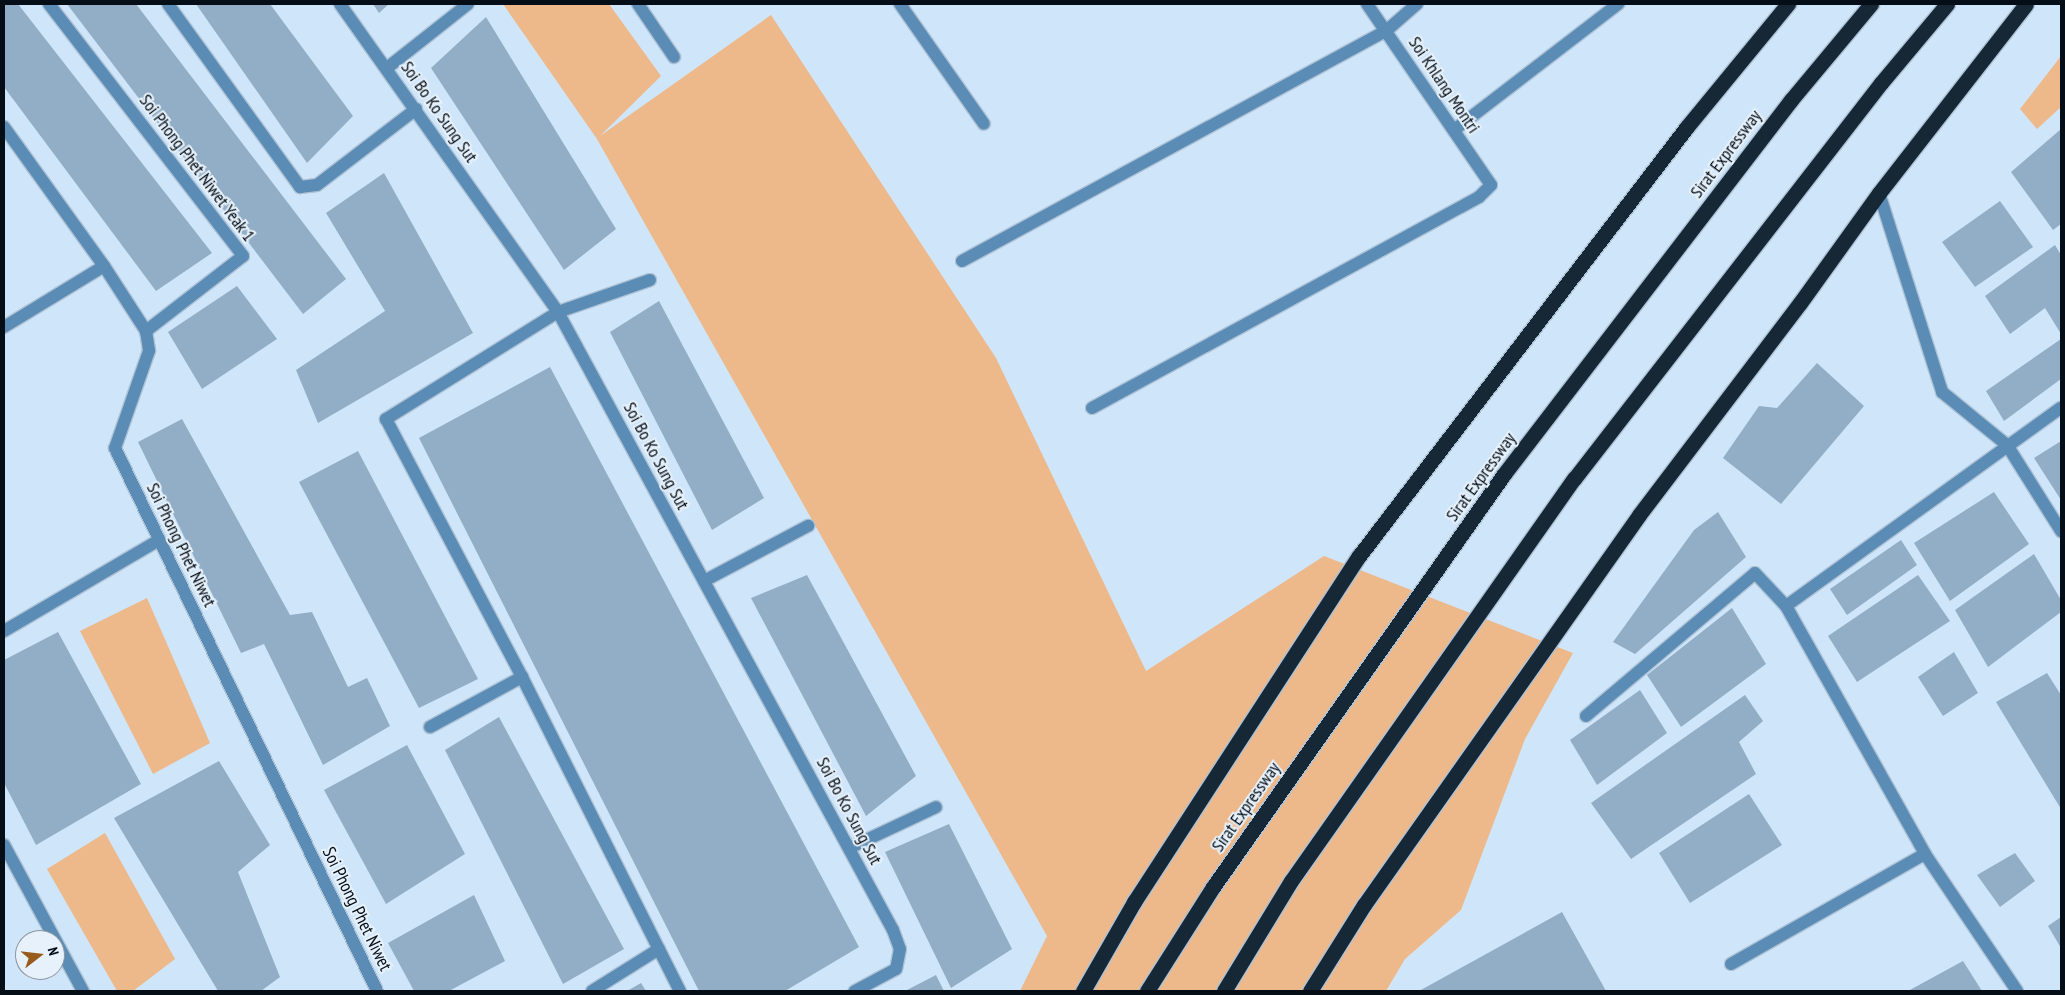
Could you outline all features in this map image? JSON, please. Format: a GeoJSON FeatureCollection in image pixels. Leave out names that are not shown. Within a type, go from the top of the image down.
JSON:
{"type":"FeatureCollection","features":[{"type":"Feature","properties":{"kind":"highway"},"geometry":{"type":"LineString","coordinates":[[1083,991],[1134,902],[1359,556],[1686,128],[1788,4]]}},
{"type":"Feature","properties":{"kind":"highway","name":"Sirat Expressway"},"geometry":{"type":"LineString","coordinates":[[1147,991],[1218,880],[1504,474],[1791,100],[1871,4]]}},
{"type":"Feature","properties":{"kind":"highway"},"geometry":{"type":"LineString","coordinates":[[1224,991],[1291,881],[1574,479],[1881,83],[1948,4]]}},
{"type":"Feature","properties":{"kind":"highway"},"geometry":{"type":"LineString","coordinates":[[1310,991],[1364,906],[1639,515],[1800,303],[1878,193],[2023,5]]}},
{"type":"Feature","properties":{"kind":"street","name":"Soi Phong Phet Niwet Yeak 1"},"geometry":{"type":"LineString","coordinates":[[49,4],[243,256],[146,331]]}},
{"type":"Feature","properties":{"kind":"street"},"geometry":{"type":"LineString","coordinates":[[168,4],[300,187],[317,185],[416,109]]}},
{"type":"Feature","properties":{"kind":"street","name":"Soi Bo Ko Sung Sut"},"geometry":{"type":"LineString","coordinates":[[340,4],[558,312],[893,930],[900,949],[896,969],[855,991]]}},
{"type":"Feature","properties":{"kind":"street"},"geometry":{"type":"LineString","coordinates":[[387,68],[468,4]]}},
{"type":"Feature","properties":{"kind":"street"},"geometry":{"type":"LineString","coordinates":[[638,4],[674,57]]}},
{"type":"Feature","properties":{"kind":"street"},"geometry":{"type":"LineString","coordinates":[[900,4],[984,124]]}},
{"type":"Feature","properties":{"kind":"street","name":"Soi Khlang Montri"},"geometry":{"type":"LineString","coordinates":[[1092,408],[1479,197],[1491,186],[1368,4]]}},
{"type":"Feature","properties":{"kind":"street"},"geometry":{"type":"LineString","coordinates":[[962,261],[1386,31],[1417,4]]}},
{"type":"Feature","properties":{"kind":"street"},"geometry":{"type":"LineString","coordinates":[[1454,130],[1618,4]]}},
{"type":"Feature","properties":{"kind":"street","name":"Soi Phong Phet Niwet"},"geometry":{"type":"LineString","coordinates":[[4,127],[104,266],[146,331],[149,351],[114,448],[377,991]]}},
{"type":"Feature","properties":{"kind":"street"},"geometry":{"type":"LineString","coordinates":[[1878,193],[1942,392],[2007,445],[2061,531]]}},
{"type":"Feature","properties":{"kind":"street"},"geometry":{"type":"LineString","coordinates":[[4,327],[104,266]]}},
{"type":"Feature","properties":{"kind":"street"},"geometry":{"type":"LineString","coordinates":[[650,280],[558,312],[386,419],[522,677],[680,991]]}},
{"type":"Feature","properties":{"kind":"street"},"geometry":{"type":"LineString","coordinates":[[1786,606],[2007,445],[2061,408]]}},
{"type":"Feature","properties":{"kind":"street"},"geometry":{"type":"LineString","coordinates":[[704,581],[808,526]]}},
{"type":"Feature","properties":{"kind":"street"},"geometry":{"type":"LineString","coordinates":[[4,631],[159,540]]}},
{"type":"Feature","properties":{"kind":"street"},"geometry":{"type":"LineString","coordinates":[[1586,716],[1755,573],[1786,606],[1925,854],[2017,991]]}},
{"type":"Feature","properties":{"kind":"street"},"geometry":{"type":"LineString","coordinates":[[430,727],[522,677]]}},
{"type":"Feature","properties":{"kind":"street"},"geometry":{"type":"LineString","coordinates":[[849,848],[936,807]]}},
{"type":"Feature","properties":{"kind":"street"},"geometry":{"type":"LineString","coordinates":[[4,845],[83,991]]}},
{"type":"Feature","properties":{"kind":"street"},"geometry":{"type":"LineString","coordinates":[[1731,964],[1925,854]]}},
{"type":"Feature","properties":{"kind":"street"},"geometry":{"type":"LineString","coordinates":[[592,991],[659,949]]}},
{"type":"Feature","properties":{"kind":"shaded area"},"geometry":{"type":"Polygon","coordinates":[[[503,4],[609,4],[661,76],[600,136],[771,15],[996,358],[1146,671],[1324,556],[1573,653],[1525,739],[1461,910],[1405,959],[1386,991],[1020,991],[1047,936],[597,139],[503,4]]]}},
{"type":"Feature","properties":{"kind":"shaded area"},"geometry":{"type":"Polygon","coordinates":[[[2061,56],[2061,107],[2037,129],[2020,109],[2061,56]]]}},
{"type":"Feature","properties":{"kind":"shaded area"},"geometry":{"type":"Polygon","coordinates":[[[147,598],[210,743],[153,774],[80,631],[147,598]]]}},
{"type":"Feature","properties":{"kind":"shaded area"},"geometry":{"type":"Polygon","coordinates":[[[105,833],[175,959],[133,991],[117,991],[47,869],[105,833]]]}},
{"type":"Feature","properties":{"kind":"building"},"geometry":{"type":"Polygon","coordinates":[[[4,4],[18,4],[212,253],[156,291],[4,87],[4,4]]]}},
{"type":"Feature","properties":{"kind":"building"},"geometry":{"type":"Polygon","coordinates":[[[67,4],[136,4],[346,279],[303,314],[67,4]]]}},
{"type":"Feature","properties":{"kind":"building"},"geometry":{"type":"Polygon","coordinates":[[[196,4],[270,4],[353,116],[307,163],[196,4]]]}},
{"type":"Feature","properties":{"kind":"building"},"geometry":{"type":"Polygon","coordinates":[[[373,4],[389,4],[379,13],[373,4]]]}},
{"type":"Feature","properties":{"kind":"building"},"geometry":{"type":"Polygon","coordinates":[[[486,17],[616,229],[564,270],[431,68],[486,17]]]}},
{"type":"Feature","properties":{"kind":"building"},"geometry":{"type":"Polygon","coordinates":[[[2061,129],[2061,224],[2053,230],[2011,172],[2061,129]]]}},
{"type":"Feature","properties":{"kind":"building"},"geometry":{"type":"Polygon","coordinates":[[[384,173],[473,333],[318,423],[296,370],[385,311],[326,213],[384,173]]]}},
{"type":"Feature","properties":{"kind":"building"},"geometry":{"type":"Polygon","coordinates":[[[2000,201],[2033,247],[1975,287],[1942,242],[2000,201]]]}},
{"type":"Feature","properties":{"kind":"building"},"geometry":{"type":"Polygon","coordinates":[[[2055,245],[2061,255],[2061,334],[2045,308],[2010,334],[1985,296],[2055,245]]]}},
{"type":"Feature","properties":{"kind":"building"},"geometry":{"type":"Polygon","coordinates":[[[237,286],[277,339],[202,389],[168,332],[237,286]]]}},
{"type":"Feature","properties":{"kind":"building"},"geometry":{"type":"Polygon","coordinates":[[[659,301],[764,498],[712,530],[610,332],[659,301]]]}},
{"type":"Feature","properties":{"kind":"building"},"geometry":{"type":"Polygon","coordinates":[[[2061,339],[2061,379],[2004,421],[1986,391],[2061,339]]]}},
{"type":"Feature","properties":{"kind":"building"},"geometry":{"type":"Polygon","coordinates":[[[1817,363],[1864,406],[1781,504],[1723,458],[1759,406],[1777,408],[1817,363]]]}},
{"type":"Feature","properties":{"kind":"building"},"geometry":{"type":"Polygon","coordinates":[[[550,367],[859,947],[785,991],[699,991],[419,438],[550,367]]]}},
{"type":"Feature","properties":{"kind":"building"},"geometry":{"type":"Polygon","coordinates":[[[182,419],[290,615],[312,612],[348,687],[367,678],[390,726],[323,765],[264,644],[241,653],[138,442],[182,419]]]}},
{"type":"Feature","properties":{"kind":"building"},"geometry":{"type":"Polygon","coordinates":[[[2061,441],[2061,500],[2034,458],[2061,441]]]}},
{"type":"Feature","properties":{"kind":"building"},"geometry":{"type":"Polygon","coordinates":[[[358,451],[478,679],[419,708],[299,482],[358,451]]]}},
{"type":"Feature","properties":{"kind":"building"},"geometry":{"type":"Polygon","coordinates":[[[1994,492],[2029,544],[1950,601],[1914,543],[1994,492]]]}},
{"type":"Feature","properties":{"kind":"building"},"geometry":{"type":"Polygon","coordinates":[[[1718,512],[1746,557],[1635,654],[1613,642],[1694,530],[1718,512]]]}},
{"type":"Feature","properties":{"kind":"building"},"geometry":{"type":"Polygon","coordinates":[[[1901,540],[1917,565],[1847,615],[1830,589],[1901,540]]]}},
{"type":"Feature","properties":{"kind":"building"},"geometry":{"type":"Polygon","coordinates":[[[2034,554],[2061,600],[2061,612],[1988,667],[1955,610],[2034,554]]]}},
{"type":"Feature","properties":{"kind":"building"},"geometry":{"type":"Polygon","coordinates":[[[807,575],[916,776],[866,816],[751,598],[807,575]]]}},
{"type":"Feature","properties":{"kind":"building"},"geometry":{"type":"Polygon","coordinates":[[[1918,575],[1950,621],[1857,682],[1828,636],[1918,575]]]}},
{"type":"Feature","properties":{"kind":"building"},"geometry":{"type":"Polygon","coordinates":[[[1732,608],[1766,664],[1681,727],[1647,675],[1732,608]]]}},
{"type":"Feature","properties":{"kind":"building"},"geometry":{"type":"Polygon","coordinates":[[[58,632],[141,784],[36,845],[4,783],[4,660],[58,632]]]}},
{"type":"Feature","properties":{"kind":"building"},"geometry":{"type":"Polygon","coordinates":[[[1954,652],[1978,693],[1943,716],[1918,677],[1954,652]]]}},
{"type":"Feature","properties":{"kind":"building"},"geometry":{"type":"Polygon","coordinates":[[[2047,673],[2061,695],[2061,809],[1996,702],[2047,673]]]}},
{"type":"Feature","properties":{"kind":"building"},"geometry":{"type":"Polygon","coordinates":[[[1640,690],[1667,733],[1597,785],[1570,740],[1640,690]]]}},
{"type":"Feature","properties":{"kind":"building"},"geometry":{"type":"Polygon","coordinates":[[[1745,695],[1763,721],[1739,742],[1756,774],[1631,859],[1591,803],[1745,695]]]}},
{"type":"Feature","properties":{"kind":"building"},"geometry":{"type":"Polygon","coordinates":[[[499,717],[624,949],[563,984],[445,750],[499,717]]]}},
{"type":"Feature","properties":{"kind":"building"},"geometry":{"type":"Polygon","coordinates":[[[407,745],[465,854],[386,904],[324,790],[407,745]]]}},
{"type":"Feature","properties":{"kind":"building"},"geometry":{"type":"Polygon","coordinates":[[[219,761],[270,845],[238,872],[280,977],[261,991],[218,991],[114,818],[219,761]]]}},
{"type":"Feature","properties":{"kind":"building"},"geometry":{"type":"Polygon","coordinates":[[[1749,794],[1782,845],[1690,903],[1659,853],[1749,794]]]}},
{"type":"Feature","properties":{"kind":"building"},"geometry":{"type":"Polygon","coordinates":[[[949,824],[1012,949],[951,988],[885,852],[949,824]]]}},
{"type":"Feature","properties":{"kind":"building"},"geometry":{"type":"Polygon","coordinates":[[[2015,853],[2035,881],[2000,907],[1977,875],[2015,853]]]}},
{"type":"Feature","properties":{"kind":"building"},"geometry":{"type":"Polygon","coordinates":[[[474,895],[505,961],[449,991],[414,991],[388,943],[474,895]]]}},
{"type":"Feature","properties":{"kind":"building"},"geometry":{"type":"Polygon","coordinates":[[[1562,912],[1606,991],[1419,991],[1562,912]]]}},
{"type":"Feature","properties":{"kind":"building"},"geometry":{"type":"Polygon","coordinates":[[[2061,917],[2061,948],[2048,926],[2061,917]]]}},
{"type":"Feature","properties":{"kind":"building"},"geometry":{"type":"Polygon","coordinates":[[[1963,961],[1982,991],[1908,991],[1963,961]]]}},
{"type":"Feature","properties":{"kind":"building"},"geometry":{"type":"Polygon","coordinates":[[[936,975],[944,991],[905,991],[936,975]]]}},
{"type":"Feature","properties":{"kind":"building"},"geometry":{"type":"Polygon","coordinates":[[[641,983],[646,991],[627,991],[641,983]]]}}]}
